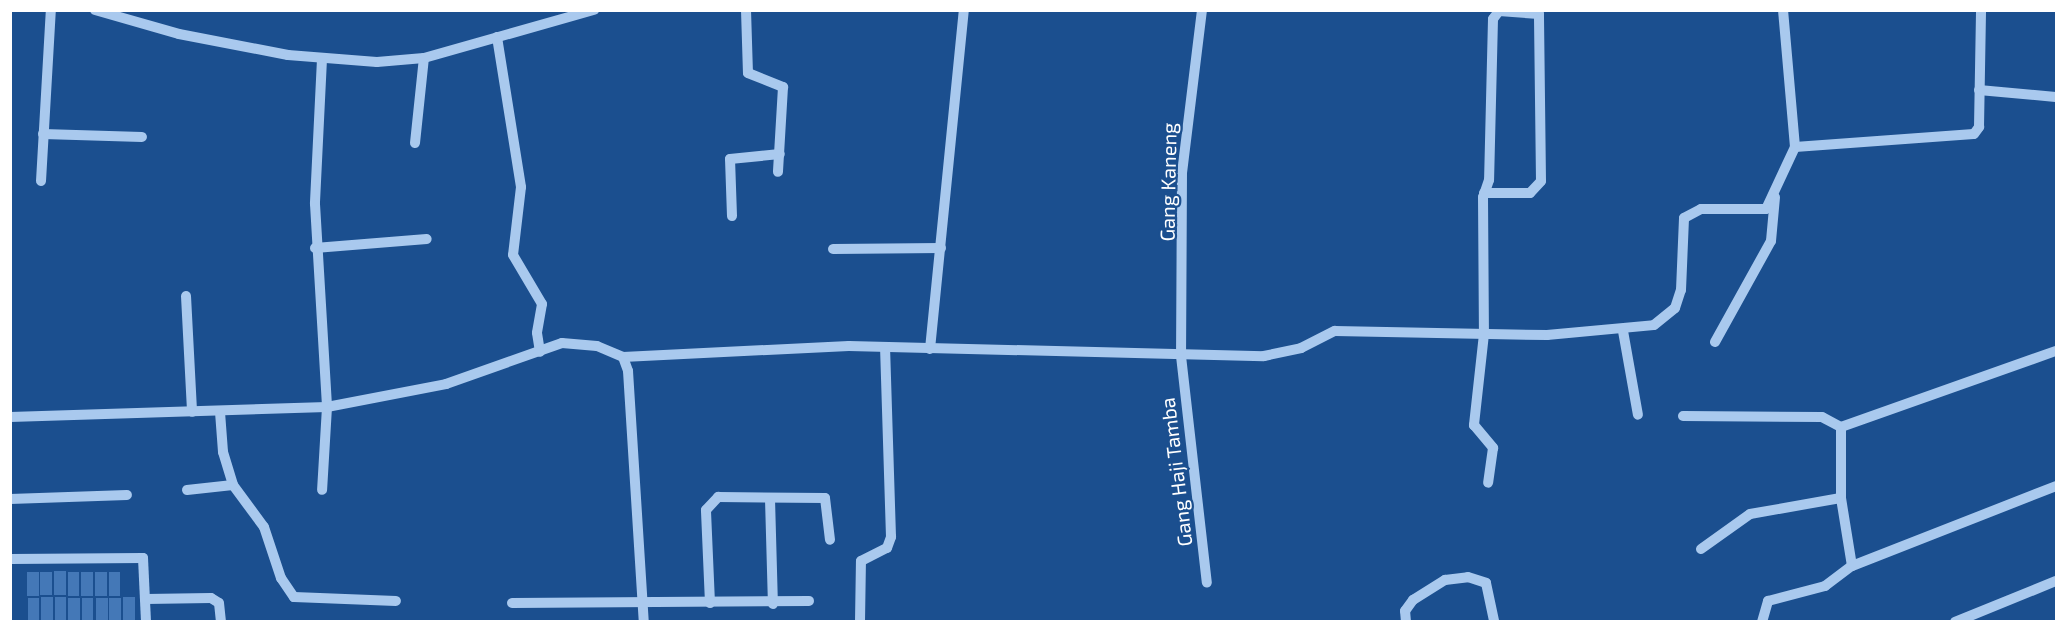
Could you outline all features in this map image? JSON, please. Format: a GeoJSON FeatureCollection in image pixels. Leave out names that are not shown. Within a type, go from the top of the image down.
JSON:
{"type":"FeatureCollection","features":[{"type":"Feature","properties":{"kind":"street"},"geometry":{"type":"LineString","coordinates":[[41,181],[51,10]]}},
{"type":"Feature","properties":{"kind":"street"},"geometry":{"type":"LineString","coordinates":[[98,11],[179,34],[322,59],[424,58],[594,10]]}},
{"type":"Feature","properties":{"kind":"street"},"geometry":{"type":"LineString","coordinates":[[746,10],[748,73],[783,87],[778,172]]}},
{"type":"Feature","properties":{"kind":"street"},"geometry":{"type":"LineString","coordinates":[[930,349],[964,10]]}},
{"type":"Feature","properties":{"kind":"street","name":"Gang Kaneng"},"geometry":{"type":"LineString","coordinates":[[1181,356],[1182,172],[1202,10]]}},
{"type":"Feature","properties":{"kind":"street"},"geometry":{"type":"LineString","coordinates":[[1715,342],[1771,242],[1775,196],[1795,147],[1783,10]]}},
{"type":"Feature","properties":{"kind":"street"},"geometry":{"type":"LineString","coordinates":[[1795,147],[1968,138],[1979,127],[1981,10]]}},
{"type":"Feature","properties":{"kind":"street"},"geometry":{"type":"LineString","coordinates":[[1484,193],[1530,193],[1541,181],[1539,14],[1494,13],[1489,180],[1484,193],[1484,334],[1474,425],[1494,453],[1488,483]]}},
{"type":"Feature","properties":{"kind":"street"},"geometry":{"type":"LineString","coordinates":[[497,37],[521,187],[513,255],[542,304],[537,333],[540,352]]}},
{"type":"Feature","properties":{"kind":"street"},"geometry":{"type":"LineString","coordinates":[[415,143],[424,58]]}},
{"type":"Feature","properties":{"kind":"street"},"geometry":{"type":"LineString","coordinates":[[322,59],[315,248],[327,407],[322,490]]}},
{"type":"Feature","properties":{"kind":"street"},"geometry":{"type":"LineString","coordinates":[[1978,90],[2056,97]]}},
{"type":"Feature","properties":{"kind":"street"},"geometry":{"type":"LineString","coordinates":[[43,134],[141,137]]}},
{"type":"Feature","properties":{"kind":"street"},"geometry":{"type":"LineString","coordinates":[[732,216],[730,159],[780,154]]}},
{"type":"Feature","properties":{"kind":"street"},"geometry":{"type":"LineString","coordinates":[[10,417],[327,407],[446,384],[575,341],[623,357],[885,347],[1181,356],[1264,356],[1302,348],[1335,331],[1484,334],[1623,331],[1654,325],[1675,308],[1682,290],[1681,238],[1688,214],[1701,209],[1760,211],[1775,196]]}},
{"type":"Feature","properties":{"kind":"street"},"geometry":{"type":"LineString","coordinates":[[315,248],[427,239]]}},
{"type":"Feature","properties":{"kind":"street"},"geometry":{"type":"LineString","coordinates":[[833,249],[941,248]]}},
{"type":"Feature","properties":{"kind":"street"},"geometry":{"type":"LineString","coordinates":[[186,296],[192,412]]}},
{"type":"Feature","properties":{"kind":"street"},"geometry":{"type":"LineString","coordinates":[[1623,331],[1638,415]]}},
{"type":"Feature","properties":{"kind":"street"},"geometry":{"type":"LineString","coordinates":[[860,621],[861,561],[887,548],[891,537],[885,347]]}},
{"type":"Feature","properties":{"kind":"street"},"geometry":{"type":"LineString","coordinates":[[1683,416],[1822,417],[1841,427],[2056,351]]}},
{"type":"Feature","properties":{"kind":"street","name":"Gang Haji Tamba"},"geometry":{"type":"LineString","coordinates":[[1181,356],[1207,583]]}},
{"type":"Feature","properties":{"kind":"street"},"geometry":{"type":"LineString","coordinates":[[623,357],[630,382],[644,621]]}},
{"type":"Feature","properties":{"kind":"street"},"geometry":{"type":"LineString","coordinates":[[220,412],[223,452],[233,485],[264,526],[281,578],[294,597],[396,601]]}},
{"type":"Feature","properties":{"kind":"street"},"geometry":{"type":"LineString","coordinates":[[1841,427],[1841,498],[1852,566]]}},
{"type":"Feature","properties":{"kind":"street"},"geometry":{"type":"LineString","coordinates":[[187,490],[233,485]]}},
{"type":"Feature","properties":{"kind":"street"},"geometry":{"type":"LineString","coordinates":[[1762,621],[1768,601],[1825,586],[1852,566],[2056,486]]}},
{"type":"Feature","properties":{"kind":"street"},"geometry":{"type":"LineString","coordinates":[[10,499],[127,495]]}},
{"type":"Feature","properties":{"kind":"street"},"geometry":{"type":"LineString","coordinates":[[710,603],[709,504],[718,497],[825,498],[830,540]]}},
{"type":"Feature","properties":{"kind":"street"},"geometry":{"type":"LineString","coordinates":[[1701,549],[1750,514],[1841,498]]}},
{"type":"Feature","properties":{"kind":"street"},"geometry":{"type":"LineString","coordinates":[[770,499],[772,604]]}},
{"type":"Feature","properties":{"kind":"street"},"geometry":{"type":"LineString","coordinates":[[10,559],[143,558],[146,621]]}},
{"type":"Feature","properties":{"kind":"street"},"geometry":{"type":"LineString","coordinates":[[1406,621],[1405,611],[1413,600],[1445,580],[1468,578],[1486,583],[1494,621]]}},
{"type":"Feature","properties":{"kind":"street"},"geometry":{"type":"LineString","coordinates":[[1955,621],[2056,580]]}},
{"type":"Feature","properties":{"kind":"street"},"geometry":{"type":"LineString","coordinates":[[146,598],[211,598],[219,603],[221,621]]}},
{"type":"Feature","properties":{"kind":"street"},"geometry":{"type":"LineString","coordinates":[[512,603],[644,605],[772,604],[809,601]]}},
{"type":"Feature","properties":{"kind":"building"},"geometry":{"type":"Polygon","coordinates":[[[54,571],[66,571],[66,595],[54,595],[54,571]]]}},
{"type":"Feature","properties":{"kind":"building"},"geometry":{"type":"Polygon","coordinates":[[[27,572],[39,572],[39,596],[27,596],[27,572]]]}},
{"type":"Feature","properties":{"kind":"building"},"geometry":{"type":"Polygon","coordinates":[[[40,572],[52,572],[52,595],[40,595],[40,572]]]}},
{"type":"Feature","properties":{"kind":"building"},"geometry":{"type":"Polygon","coordinates":[[[68,572],[79,572],[79,596],[68,596],[68,572]]]}},
{"type":"Feature","properties":{"kind":"building"},"geometry":{"type":"Polygon","coordinates":[[[81,572],[93,572],[93,596],[81,596],[81,572]]]}},
{"type":"Feature","properties":{"kind":"building"},"geometry":{"type":"Polygon","coordinates":[[[95,572],[107,572],[107,596],[95,596],[95,572]]]}},
{"type":"Feature","properties":{"kind":"building"},"geometry":{"type":"Polygon","coordinates":[[[109,572],[120,572],[120,596],[109,596],[109,572]]]}},
{"type":"Feature","properties":{"kind":"building"},"geometry":{"type":"Polygon","coordinates":[[[41,597],[53,597],[53,621],[41,621],[41,597]]]}},
{"type":"Feature","properties":{"kind":"building"},"geometry":{"type":"Polygon","coordinates":[[[55,597],[66,597],[66,621],[55,621],[55,597]]]}},
{"type":"Feature","properties":{"kind":"building"},"geometry":{"type":"Polygon","coordinates":[[[123,597],[135,597],[135,621],[123,621],[123,597]]]}},
{"type":"Feature","properties":{"kind":"building"},"geometry":{"type":"Polygon","coordinates":[[[28,598],[39,598],[39,621],[28,621],[28,598]]]}},
{"type":"Feature","properties":{"kind":"building"},"geometry":{"type":"Polygon","coordinates":[[[68,598],[80,598],[80,622],[68,622],[68,598]]]}},
{"type":"Feature","properties":{"kind":"building"},"geometry":{"type":"Polygon","coordinates":[[[82,598],[93,598],[93,622],[82,622],[82,598]]]}},
{"type":"Feature","properties":{"kind":"building"},"geometry":{"type":"Polygon","coordinates":[[[96,598],[108,598],[108,622],[96,622],[96,598]]]}},
{"type":"Feature","properties":{"kind":"building"},"geometry":{"type":"Polygon","coordinates":[[[109,598],[121,598],[121,622],[109,622],[109,598]]]}}]}
